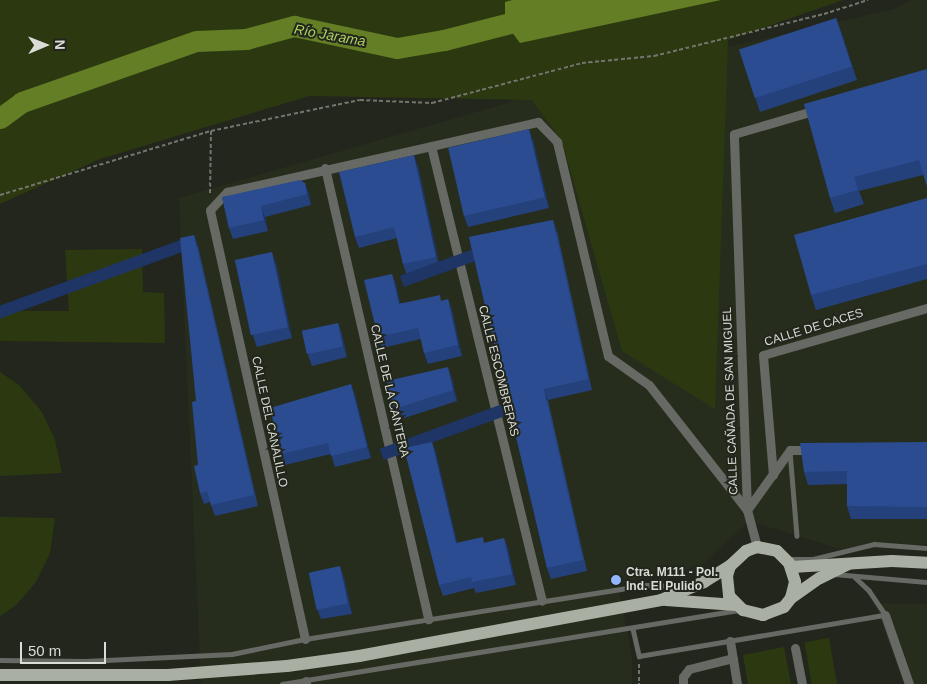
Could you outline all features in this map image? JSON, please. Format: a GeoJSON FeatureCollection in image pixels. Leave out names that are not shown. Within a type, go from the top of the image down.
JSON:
{"type":"FeatureCollection","features":[{"type":"Feature","properties":{"kind":"main road"},"geometry":{"type":"LineString","coordinates":[[0,675],[168,676],[287,666],[661,600],[695,587],[730,566],[746,551],[758,547],[777,551],[789,563],[795,582],[791,598]]}},
{"type":"Feature","properties":{"kind":"main road"},"geometry":{"type":"LineString","coordinates":[[789,563],[849,564],[892,561],[927,563]]}},
{"type":"Feature","properties":{"kind":"main road"},"geometry":{"type":"LineString","coordinates":[[661,600],[740,608],[762,615],[784,607],[791,598],[849,564]]}},
{"type":"Feature","properties":{"kind":"main road"},"geometry":{"type":"LineString","coordinates":[[730,566],[727,587],[740,608]]}},
{"type":"Feature","properties":{"kind":"street","name":"CALLE CAÑADA DE SAN MIGUEL"},"geometry":{"type":"LineString","coordinates":[[747,510],[734,134],[826,107]]}},
{"type":"Feature","properties":{"kind":"street","name":"CALLE CAÑADA DE SAN MIGUEL"},"geometry":{"type":"LineString","coordinates":[[431,146],[538,122],[557,142],[608,356],[649,386],[747,510]]}},
{"type":"Feature","properties":{"kind":"street"},"geometry":{"type":"LineString","coordinates":[[210,210],[227,192],[325,168],[431,146]]}},
{"type":"Feature","properties":{"kind":"street","name":"CALLE ESCOMBRERAS"},"geometry":{"type":"LineString","coordinates":[[431,146],[542,601]]}},
{"type":"Feature","properties":{"kind":"street","name":"CALLE DE LA CANTERA"},"geometry":{"type":"LineString","coordinates":[[325,168],[428,619]]}},
{"type":"Feature","properties":{"kind":"street","name":"CALLE DEL CANALILLO"},"geometry":{"type":"LineString","coordinates":[[210,210],[305,639]]}},
{"type":"Feature","properties":{"kind":"street","name":"CALLE DE CACES"},"geometry":{"type":"LineString","coordinates":[[773,475],[763,355],[927,308]]}},
{"type":"Feature","properties":{"kind":"street"},"geometry":{"type":"LineString","coordinates":[[758,547],[747,510],[790,450],[820,450]]}},
{"type":"Feature","properties":{"kind":"street"},"geometry":{"type":"LineString","coordinates":[[885,615],[909,684]]}},
{"type":"Feature","properties":{"kind":"street"},"geometry":{"type":"LineString","coordinates":[[730,641],[737,684]]}},
{"type":"Feature","properties":{"kind":"street"},"geometry":{"type":"LineString","coordinates":[[795,648],[802,684]]}},
{"type":"Feature","properties":{"kind":"street"},"geometry":{"type":"LineString","coordinates":[[683,684],[683,676],[689,669],[733,658]]}},
{"type":"Feature","properties":{"kind":"lane"},"geometry":{"type":"LineString","coordinates":[[790,450],[797,536]]}},
{"type":"Feature","properties":{"kind":"lane"},"geometry":{"type":"LineString","coordinates":[[789,563],[812,560],[874,544],[927,548]]}},
{"type":"Feature","properties":{"kind":"lane"},"geometry":{"type":"LineString","coordinates":[[830,574],[855,578],[927,582]]}},
{"type":"Feature","properties":{"kind":"lane"},"geometry":{"type":"LineString","coordinates":[[633,630],[639,656],[885,615],[869,591],[855,578]]}},
{"type":"Feature","properties":{"kind":"lane"},"geometry":{"type":"LineString","coordinates":[[0,660],[85,661],[232,654],[305,639],[646,585],[695,587]]}},
{"type":"Feature","properties":{"kind":"lane"},"geometry":{"type":"LineString","coordinates":[[282,684],[306,682],[633,630],[740,608]]}},
{"type":"Feature","properties":{"kind":"path"},"geometry":{"type":"LineString","coordinates":[[0,195],[211,131],[360,100],[432,103],[582,62],[654,56],[824,14],[868,0]]}},
{"type":"Feature","properties":{"kind":"path"},"geometry":{"type":"LineString","coordinates":[[210,210],[211,131]]}},
{"type":"Feature","properties":{"kind":"path"},"geometry":{"type":"LineString","coordinates":[[639,656],[639,684]]}},
{"type":"Feature","properties":{"kind":"shaded area"},"geometry":{"type":"Polygon","coordinates":[[[0,0],[843,0],[728,40],[715,409],[622,351],[562,141],[532,100],[309,96],[100,159],[0,204],[0,0]]]}},
{"type":"Feature","properties":{"kind":"shaded area"},"geometry":{"type":"Polygon","coordinates":[[[512,0],[721,0],[520,43],[505,23],[505,2],[512,0]]]}},
{"type":"Feature","properties":{"kind":"shaded area"},"geometry":{"type":"Polygon","coordinates":[[[911,0],[927,0],[927,544],[847,551],[749,521],[702,565],[618,585],[632,656],[632,684],[201,684],[179,198],[511,102],[524,79],[637,68],[894,9],[911,0]]]}},
{"type":"Feature","properties":{"kind":"shaded area"},"geometry":{"type":"Polygon","coordinates":[[[142,249],[143,292],[164,293],[165,343],[0,341],[0,311],[69,311],[65,250],[142,249]]]}},
{"type":"Feature","properties":{"kind":"shaded area"},"geometry":{"type":"Polygon","coordinates":[[[0,372],[19,385],[42,412],[55,440],[62,473],[0,476],[0,372]]]}},
{"type":"Feature","properties":{"kind":"shaded area"},"geometry":{"type":"Polygon","coordinates":[[[0,517],[55,518],[50,553],[36,582],[16,605],[0,616],[0,517]]]}},
{"type":"Feature","properties":{"kind":"shaded area"},"geometry":{"type":"Polygon","coordinates":[[[874,603],[927,604],[927,684],[904,684],[874,603]]]}},
{"type":"Feature","properties":{"kind":"shaded area"},"geometry":{"type":"Polygon","coordinates":[[[829,638],[837,684],[812,684],[804,642],[829,638]]]}},
{"type":"Feature","properties":{"kind":"shaded area"},"geometry":{"type":"Polygon","coordinates":[[[784,647],[791,684],[748,684],[743,655],[784,647]]]}},
{"type":"Feature","properties":{"kind":"building"},"geometry":{"type":"Polygon","coordinates":[[[836,18],[852,67],[755,98],[739,50],[836,18]]]}},
{"type":"Feature","properties":{"kind":"building"},"geometry":{"type":"Polygon","coordinates":[[[927,69],[927,187],[919,160],[854,177],[858,190],[830,198],[804,104],[927,69]]]}},
{"type":"Feature","properties":{"kind":"building"},"geometry":{"type":"Polygon","coordinates":[[[529,129],[545,197],[464,216],[448,148],[529,129]]]}},
{"type":"Feature","properties":{"kind":"building"},"geometry":{"type":"Polygon","coordinates":[[[414,155],[436,257],[403,264],[394,227],[355,237],[339,172],[414,155]]]}},
{"type":"Feature","properties":{"kind":"building"},"geometry":{"type":"Polygon","coordinates":[[[300,180],[305,183],[307,194],[261,206],[264,220],[229,228],[222,197],[300,180]]]}},
{"type":"Feature","properties":{"kind":"building"},"geometry":{"type":"Polygon","coordinates":[[[927,198],[927,264],[811,295],[794,235],[927,198]]]}},
{"type":"Feature","properties":{"kind":"building"},"geometry":{"type":"Polygon","coordinates":[[[553,220],[588,379],[544,389],[583,560],[547,568],[469,237],[553,220]]]}},
{"type":"Feature","properties":{"kind":"building"},"geometry":{"type":"Polygon","coordinates":[[[194,235],[254,495],[211,505],[207,491],[200,493],[194,466],[198,465],[192,402],[196,401],[180,238],[194,235]]]}},
{"type":"Feature","properties":{"kind":"building"},"geometry":{"type":"Polygon","coordinates":[[[272,252],[288,327],[251,335],[235,260],[272,252]]]}},
{"type":"Feature","properties":{"kind":"building"},"geometry":{"type":"Polygon","coordinates":[[[392,274],[399,304],[440,295],[441,301],[448,299],[458,345],[424,353],[418,328],[378,337],[364,280],[392,274]]]}},
{"type":"Feature","properties":{"kind":"building"},"geometry":{"type":"Polygon","coordinates":[[[338,323],[343,346],[307,354],[302,331],[338,323]]]}},
{"type":"Feature","properties":{"kind":"building"},"geometry":{"type":"Polygon","coordinates":[[[448,367],[453,390],[394,409],[387,381],[448,367]]]}},
{"type":"Feature","properties":{"kind":"building"},"geometry":{"type":"Polygon","coordinates":[[[351,384],[367,447],[331,456],[328,443],[281,454],[270,408],[351,384]]]}},
{"type":"Feature","properties":{"kind":"building"},"geometry":{"type":"Polygon","coordinates":[[[432,442],[456,543],[483,537],[484,543],[504,538],[512,574],[472,582],[471,577],[439,585],[404,448],[432,442]]]}},
{"type":"Feature","properties":{"kind":"building"},"geometry":{"type":"Polygon","coordinates":[[[927,442],[927,507],[847,506],[847,471],[804,472],[800,443],[927,442]]]}},
{"type":"Feature","properties":{"kind":"building"},"geometry":{"type":"Polygon","coordinates":[[[340,566],[348,603],[317,610],[309,573],[340,566]]]}},
{"type":"Feature","properties":{"kind":"waterway","name":"Río Jarama"},"geometry":{"type":"LineString","coordinates":[[0,118],[22,102],[196,41],[246,39],[294,26],[397,48],[444,40],[533,17]]}},
{"type":"Feature","properties":{"kind":"place","name":"Ctra. M111 - Pol. Ind. El Pulido"},"geometry":{"type":"Point","coordinates":[616,580]}}]}
